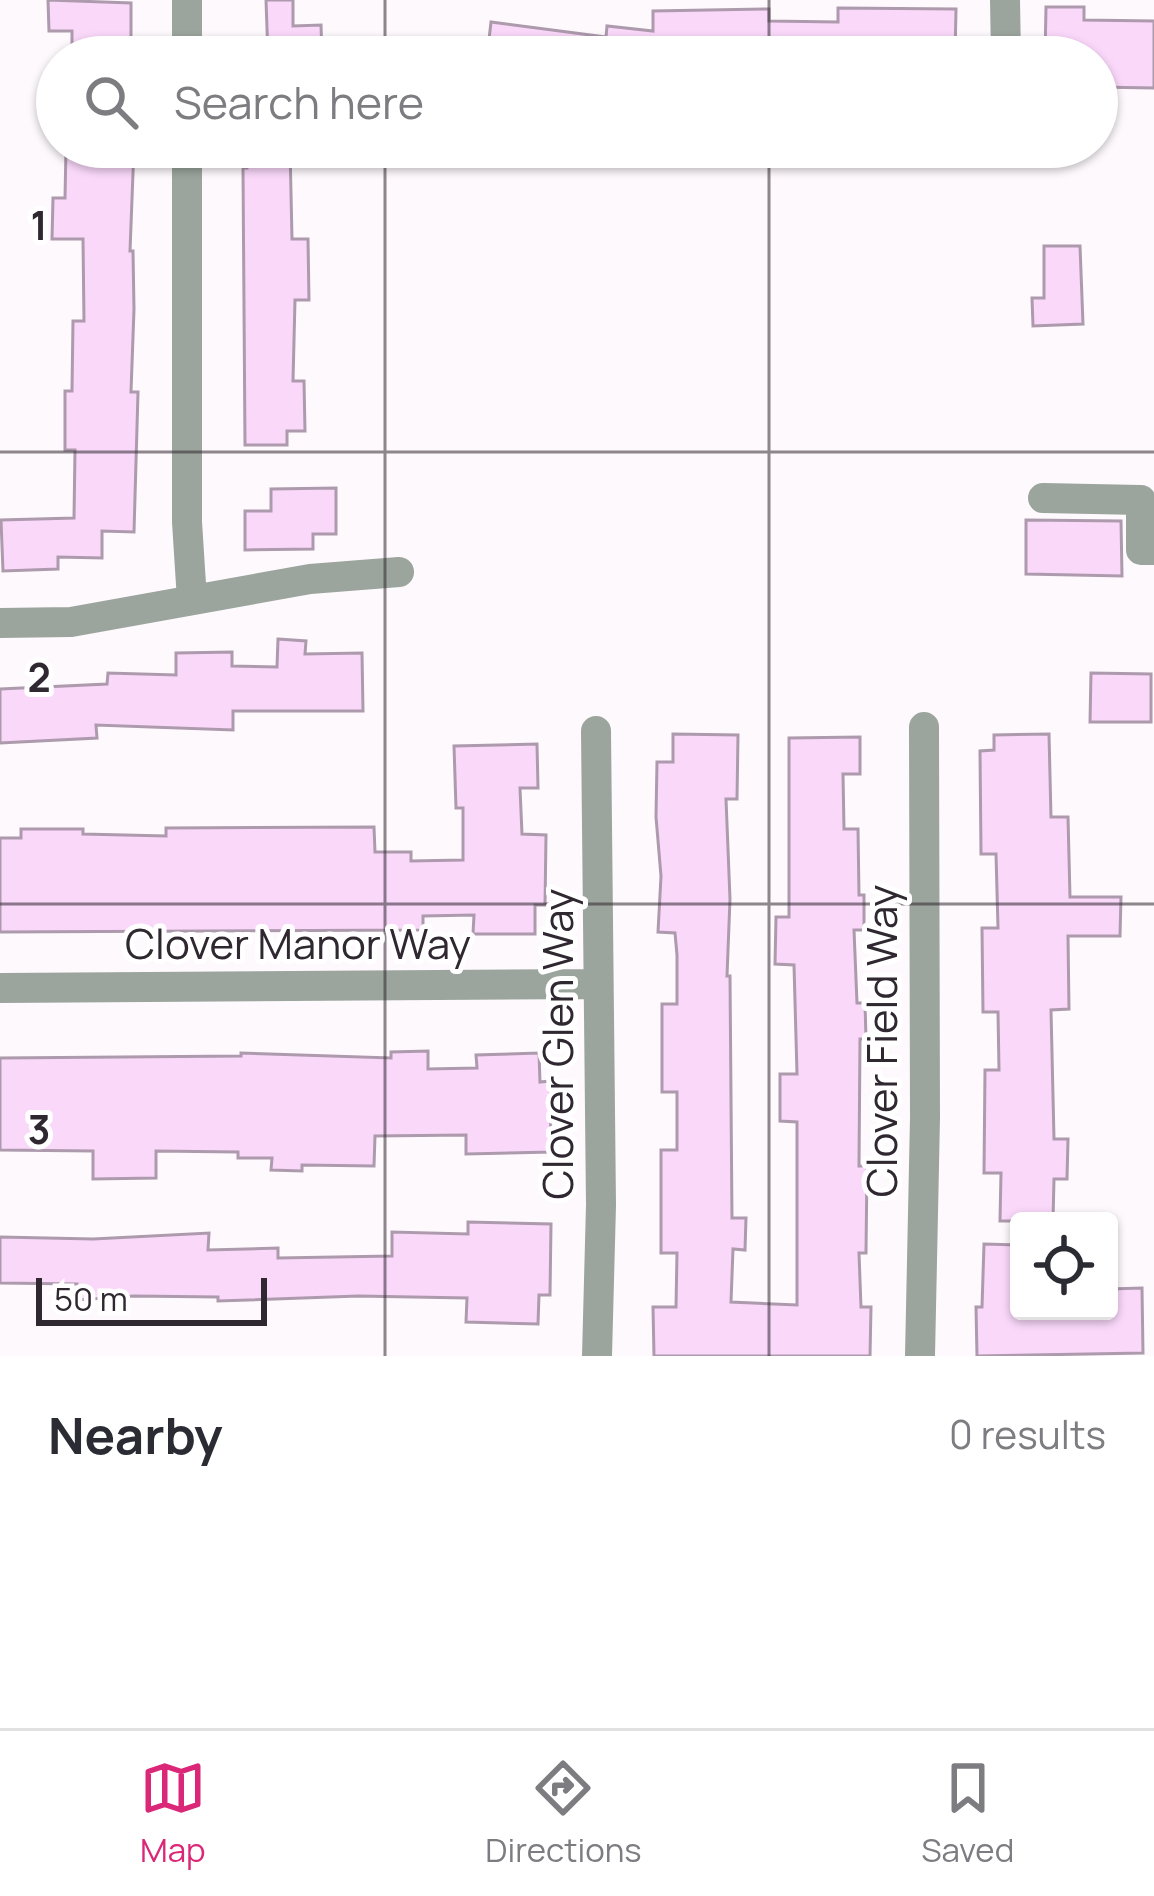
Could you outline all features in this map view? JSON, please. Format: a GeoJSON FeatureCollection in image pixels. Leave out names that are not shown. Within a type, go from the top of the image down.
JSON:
{"type":"FeatureCollection","features":[{"type":"Feature","properties":{"kind":"street"},"geometry":{"type":"LineString","coordinates":[[187,0],[187,36]]}},
{"type":"Feature","properties":{"kind":"street"},"geometry":{"type":"LineString","coordinates":[[1005,0],[1006,36]]}},
{"type":"Feature","properties":{"kind":"street"},"geometry":{"type":"LineString","coordinates":[[187,168],[187,522],[192,600]]}},
{"type":"Feature","properties":{"kind":"street"},"geometry":{"type":"LineString","coordinates":[[1043,497],[1141,500],[1141,550],[1154,550]]}},
{"type":"Feature","properties":{"kind":"street"},"geometry":{"type":"LineString","coordinates":[[0,622],[70,622],[310,579],[400,572]]}},
{"type":"Feature","properties":{"kind":"street","name":"Clover Field Way"},"geometry":{"type":"LineString","coordinates":[[920,1356],[926,1096],[924,727]]}},
{"type":"Feature","properties":{"kind":"street","name":"Clover Glen Way"},"geometry":{"type":"LineString","coordinates":[[596,731],[602,1205],[597,1356]]}},
{"type":"Feature","properties":{"kind":"street","name":"Clover Manor Way"},"geometry":{"type":"LineString","coordinates":[[0,988],[596,984]]}},
{"type":"Feature","properties":{"kind":"building"},"geometry":{"type":"Polygon","coordinates":[[[48,0],[131,3],[131,36],[49,31],[48,0]]]}},
{"type":"Feature","properties":{"kind":"building"},"geometry":{"type":"Polygon","coordinates":[[[266,0],[293,0],[293,26],[321,25],[321,36],[267,36],[266,0]]]}},
{"type":"Feature","properties":{"kind":"building"},"geometry":{"type":"Polygon","coordinates":[[[1046,7],[1084,7],[1084,20],[1154,21],[1154,88],[1118,87],[1118,36],[1045,36],[1046,7]]]}},
{"type":"Feature","properties":{"kind":"building"},"geometry":{"type":"Polygon","coordinates":[[[838,8],[956,9],[955,36],[606,36],[607,26],[653,31],[653,11],[769,9],[769,21],[838,22],[838,8]]]}},
{"type":"Feature","properties":{"kind":"building"},"geometry":{"type":"Polygon","coordinates":[[[491,22],[598,36],[489,36],[491,22]]]}},
{"type":"Feature","properties":{"kind":"building"},"geometry":{"type":"Polygon","coordinates":[[[66,168],[133,168],[131,392],[138,392],[134,532],[102,531],[102,558],[58,557],[58,569],[3,571],[1,520],[74,518],[75,450],[65,450],[65,391],[72,391],[73,321],[84,321],[83,239],[52,239],[53,198],[65,198],[66,168]]]}},
{"type":"Feature","properties":{"kind":"building"},"geometry":{"type":"Polygon","coordinates":[[[243,168],[290,168],[292,239],[308,239],[309,300],[295,300],[293,381],[304,381],[305,431],[287,431],[287,445],[245,445],[243,168]]]}},
{"type":"Feature","properties":{"kind":"building"},"geometry":{"type":"Polygon","coordinates":[[[1044,246],[1080,246],[1083,324],[1033,326],[1032,298],[1044,298],[1044,246]]]}},
{"type":"Feature","properties":{"kind":"building"},"geometry":{"type":"Polygon","coordinates":[[[336,488],[336,534],[313,534],[313,549],[245,550],[245,511],[271,511],[271,489],[336,488]]]}},
{"type":"Feature","properties":{"kind":"building"},"geometry":{"type":"Polygon","coordinates":[[[1026,520],[1121,521],[1122,576],[1026,574],[1026,520]]]}},
{"type":"Feature","properties":{"kind":"building"},"geometry":{"type":"Polygon","coordinates":[[[278,639],[306,641],[305,654],[362,653],[363,711],[233,711],[233,730],[96,725],[97,738],[0,743],[0,689],[107,684],[108,673],[176,675],[176,653],[232,652],[232,666],[277,667],[278,639]]]}},
{"type":"Feature","properties":{"kind":"building"},"geometry":{"type":"Polygon","coordinates":[[[1091,673],[1151,674],[1151,722],[1090,722],[1091,673]]]}},
{"type":"Feature","properties":{"kind":"building"},"geometry":{"type":"Polygon","coordinates":[[[673,734],[738,735],[737,799],[726,799],[727,976],[732,1218],[746,1218],[745,1250],[733,1249],[731,1302],[797,1305],[797,1122],[780,1121],[780,1074],[797,1074],[794,965],[775,964],[776,917],[789,917],[789,738],[860,737],[860,774],[843,774],[844,829],[858,829],[859,895],[864,895],[864,930],[854,930],[857,1003],[865,1003],[866,1039],[860,1039],[859,1166],[867,1166],[866,1253],[859,1253],[861,1307],[871,1307],[870,1356],[654,1356],[653,1307],[676,1307],[677,1253],[661,1253],[661,1150],[677,1150],[677,1092],[662,1092],[662,1004],[677,1004],[677,955],[675,933],[658,932],[661,876],[656,817],[657,762],[673,762],[673,734]]]}},
{"type":"Feature","properties":{"kind":"building"},"geometry":{"type":"Polygon","coordinates":[[[1049,734],[1051,817],[1068,817],[1070,897],[1121,897],[1120,936],[1068,936],[1069,1009],[1051,1010],[1054,1139],[1068,1139],[1067,1179],[1054,1179],[1053,1212],[1010,1212],[1010,1221],[1000,1221],[1001,1173],[984,1173],[985,1070],[999,1070],[998,1012],[983,1012],[982,928],[998,928],[996,854],[981,854],[980,751],[994,750],[994,735],[1049,734]]]}},
{"type":"Feature","properties":{"kind":"building"},"geometry":{"type":"Polygon","coordinates":[[[537,744],[538,788],[520,788],[522,834],[546,835],[545,905],[535,905],[535,934],[473,934],[474,915],[423,916],[423,930],[0,932],[0,838],[21,838],[21,829],[166,836],[166,828],[374,827],[375,852],[411,852],[411,861],[463,860],[463,808],[456,808],[454,746],[537,744]]]}},
{"type":"Feature","properties":{"kind":"building"},"geometry":{"type":"Polygon","coordinates":[[[428,1051],[428,1069],[477,1068],[476,1055],[539,1053],[540,1082],[550,1081],[551,1152],[466,1154],[466,1135],[375,1136],[374,1166],[302,1165],[302,1171],[271,1170],[272,1158],[238,1158],[238,1152],[156,1151],[156,1178],[93,1179],[93,1151],[0,1150],[0,1058],[241,1053],[391,1058],[391,1052],[428,1051]]]}},
{"type":"Feature","properties":{"kind":"building"},"geometry":{"type":"Polygon","coordinates":[[[468,1222],[551,1224],[550,1295],[539,1295],[538,1324],[466,1322],[467,1298],[218,1301],[218,1297],[134,1296],[78,1300],[77,1284],[0,1283],[0,1237],[93,1239],[209,1233],[208,1250],[278,1248],[278,1258],[392,1256],[392,1232],[468,1234],[468,1222]]]}},
{"type":"Feature","properties":{"kind":"building"},"geometry":{"type":"Polygon","coordinates":[[[984,1244],[1010,1245],[1010,1320],[1118,1320],[1118,1289],[1142,1288],[1143,1353],[977,1356],[976,1307],[982,1307],[984,1244]]]}}]}
